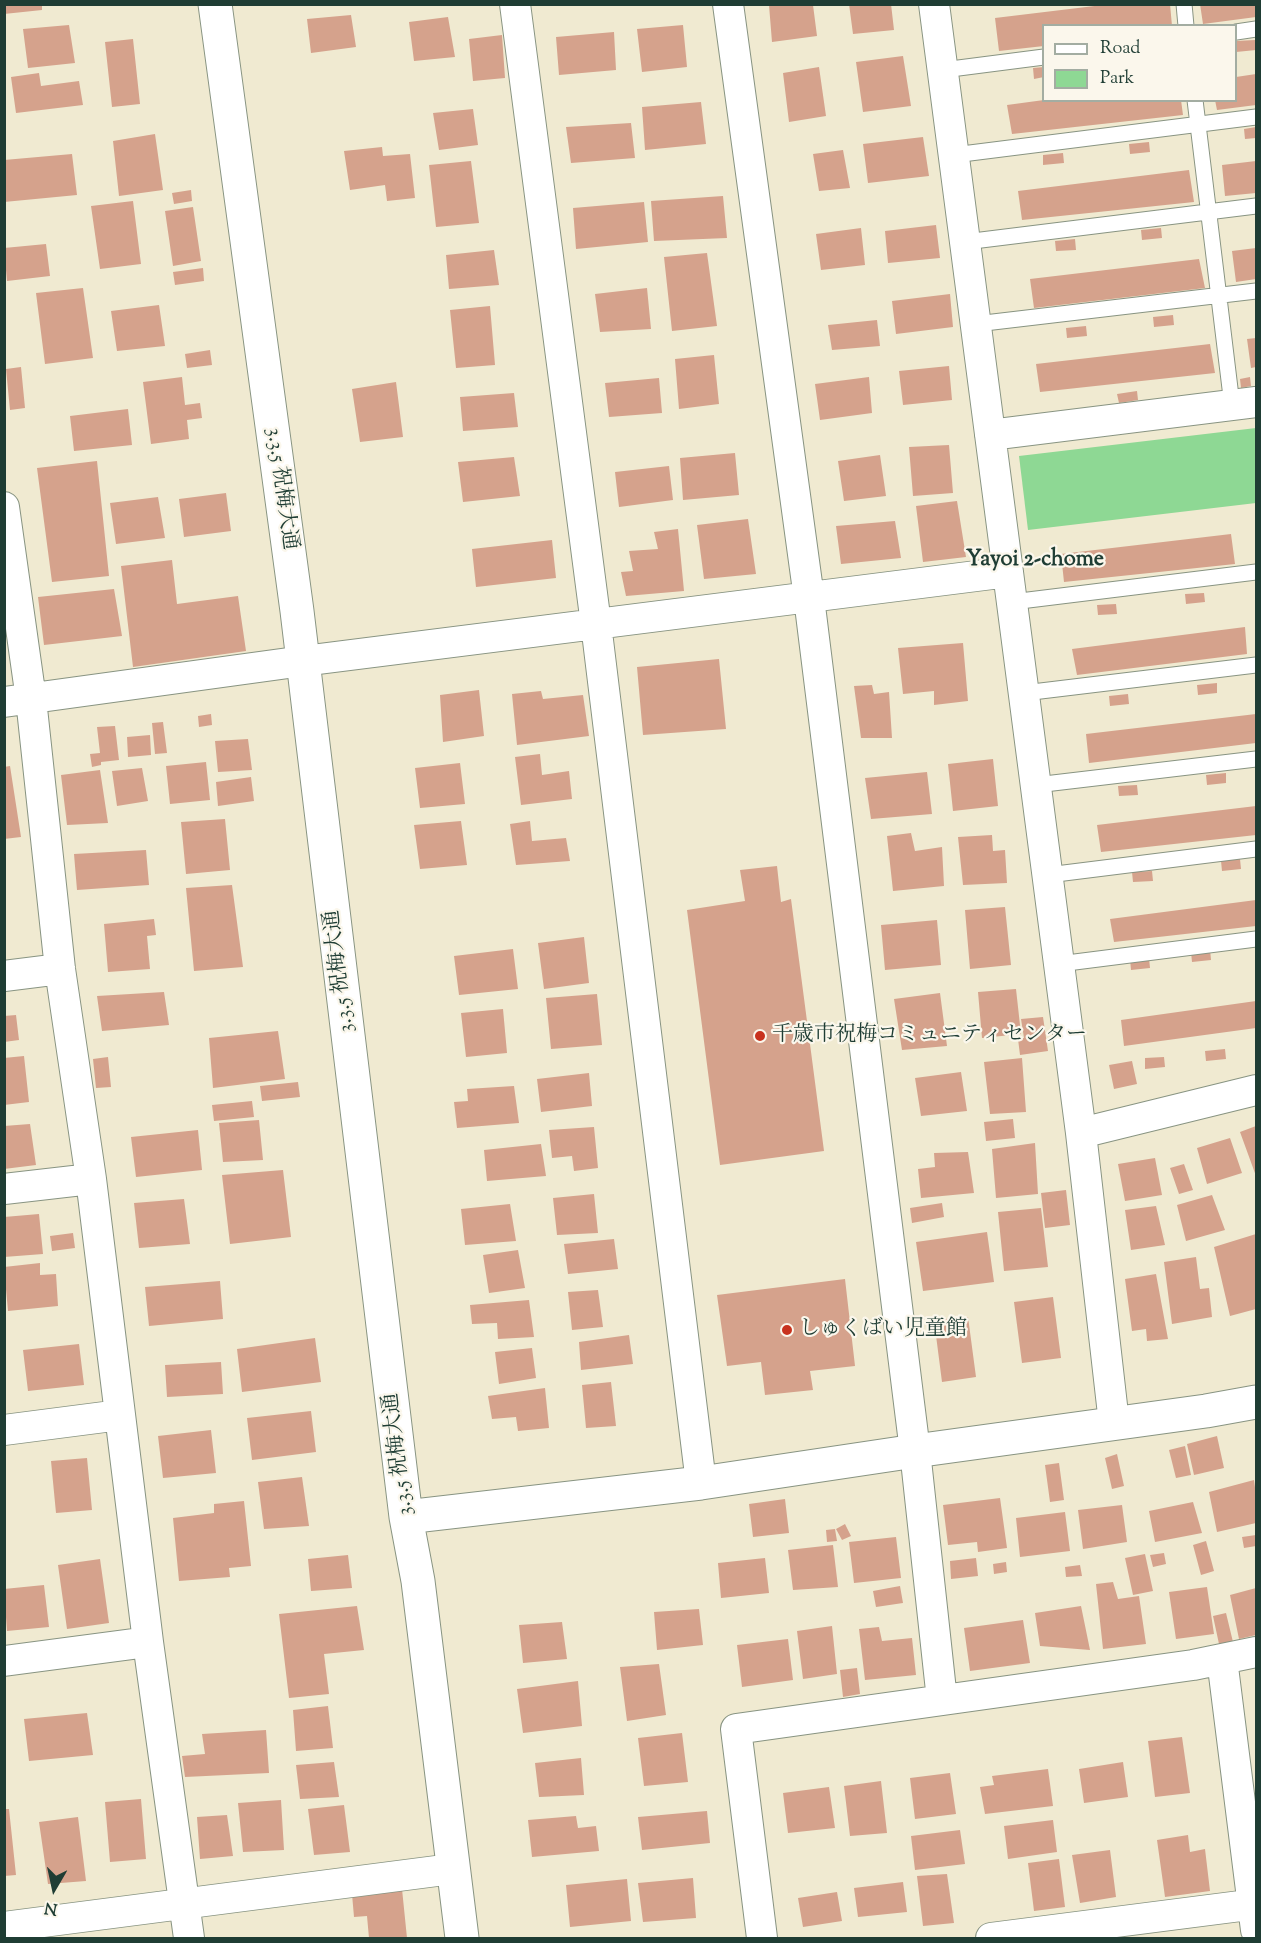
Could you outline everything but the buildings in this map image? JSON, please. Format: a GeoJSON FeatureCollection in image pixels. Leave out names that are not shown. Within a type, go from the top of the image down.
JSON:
{"type":"FeatureCollection","features":[{"type":"Feature","properties":{"kind":"street","name":"3.3.5 祝梅大通"},"geometry":{"type":"LineString","coordinates":[[215,4],[303,661],[406,1517],[418,1581],[462,1938]]}},
{"type":"Feature","properties":{"kind":"street"},"geometry":{"type":"LineString","coordinates":[[515,4],[596,624],[701,1483]]}},
{"type":"Feature","properties":{"kind":"street"},"geometry":{"type":"LineString","coordinates":[[728,4],[809,598],[915,1450],[942,1700]]}},
{"type":"Feature","properties":{"kind":"street"},"geometry":{"type":"LineString","coordinates":[[934,4],[1081,1133],[1114,1423]]}},
{"type":"Feature","properties":{"kind":"street"},"geometry":{"type":"LineString","coordinates":[[990,435],[1244,404]]}},
{"type":"Feature","properties":{"kind":"street"},"geometry":{"type":"LineString","coordinates":[[4,507],[18,701],[90,1179],[148,1642],[189,1938]]}},
{"type":"Feature","properties":{"kind":"street"},"geometry":{"type":"LineString","coordinates":[[18,701],[303,661],[1008,572]]}},
{"type":"Feature","properties":{"kind":"street"},"geometry":{"type":"LineString","coordinates":[[4,976],[60,969]]}},
{"type":"Feature","properties":{"kind":"street"},"geometry":{"type":"LineString","coordinates":[[1081,1133],[1257,1090]]}},
{"type":"Feature","properties":{"kind":"street"},"geometry":{"type":"LineString","coordinates":[[4,1189],[90,1179]]}},
{"type":"Feature","properties":{"kind":"street"},"geometry":{"type":"LineString","coordinates":[[406,1517],[701,1483],[915,1450],[1206,1411],[1257,1402]]}},
{"type":"Feature","properties":{"kind":"street"},"geometry":{"type":"LineString","coordinates":[[4,1430],[120,1415]]}},
{"type":"Feature","properties":{"kind":"street"},"geometry":{"type":"LineString","coordinates":[[4,1661],[148,1642]]}},
{"type":"Feature","properties":{"kind":"street"},"geometry":{"type":"LineString","coordinates":[[762,1938],[736,1729],[1193,1665],[1257,1652]]}},
{"type":"Feature","properties":{"kind":"street"},"geometry":{"type":"LineString","coordinates":[[1004,1938],[1255,1913],[1222,1659]]}},
{"type":"Feature","properties":{"kind":"street"},"geometry":{"type":"LineString","coordinates":[[4,1927],[452,1869]]}},
{"type":"Feature","properties":{"kind":"lane"},"geometry":{"type":"LineString","coordinates":[[1184,4],[1186,24]]}},
{"type":"Feature","properties":{"kind":"lane"},"geometry":{"type":"LineString","coordinates":[[1237,32],[1257,29]]}},
{"type":"Feature","properties":{"kind":"lane"},"geometry":{"type":"LineString","coordinates":[[943,70],[1042,57]]}},
{"type":"Feature","properties":{"kind":"lane"},"geometry":{"type":"LineString","coordinates":[[1195,102],[1219,295],[1244,404]]}},
{"type":"Feature","properties":{"kind":"lane"},"geometry":{"type":"LineString","coordinates":[[954,156],[1257,117]]}},
{"type":"Feature","properties":{"kind":"lane"},"geometry":{"type":"LineString","coordinates":[[965,242],[1257,206]]}},
{"type":"Feature","properties":{"kind":"lane"},"geometry":{"type":"LineString","coordinates":[[976,324],[1257,291]]}},
{"type":"Feature","properties":{"kind":"lane"},"geometry":{"type":"LineString","coordinates":[[1012,602],[1257,572]]}},
{"type":"Feature","properties":{"kind":"lane"},"geometry":{"type":"LineString","coordinates":[[1024,693],[1257,665]]}},
{"type":"Feature","properties":{"kind":"lane"},"geometry":{"type":"LineString","coordinates":[[1036,785],[1257,759]]}},
{"type":"Feature","properties":{"kind":"lane"},"geometry":{"type":"LineString","coordinates":[[1048,875],[1257,849]]}},
{"type":"Feature","properties":{"kind":"lane"},"geometry":{"type":"LineString","coordinates":[[1059,964],[1257,939]]}},
{"type":"Feature","properties":{"kind":"green space"},"geometry":{"type":"Polygon","coordinates":[[[1256,428],[1256,503],[1028,530],[1019,456],[1256,428]]]}},
{"type":"Feature","properties":{"kind":"place","name":"千歳市祝梅コミュニティセンター"},"geometry":{"type":"Point","coordinates":[760,1036]}},
{"type":"Feature","properties":{"kind":"place","name":"しゅくばい児童館"},"geometry":{"type":"Point","coordinates":[787,1330]}},
{"type":"Feature","properties":{"kind":"district","name":"Yayoi 2-chome"},"geometry":{"type":"Point","coordinates":[1035,561]}}]}
